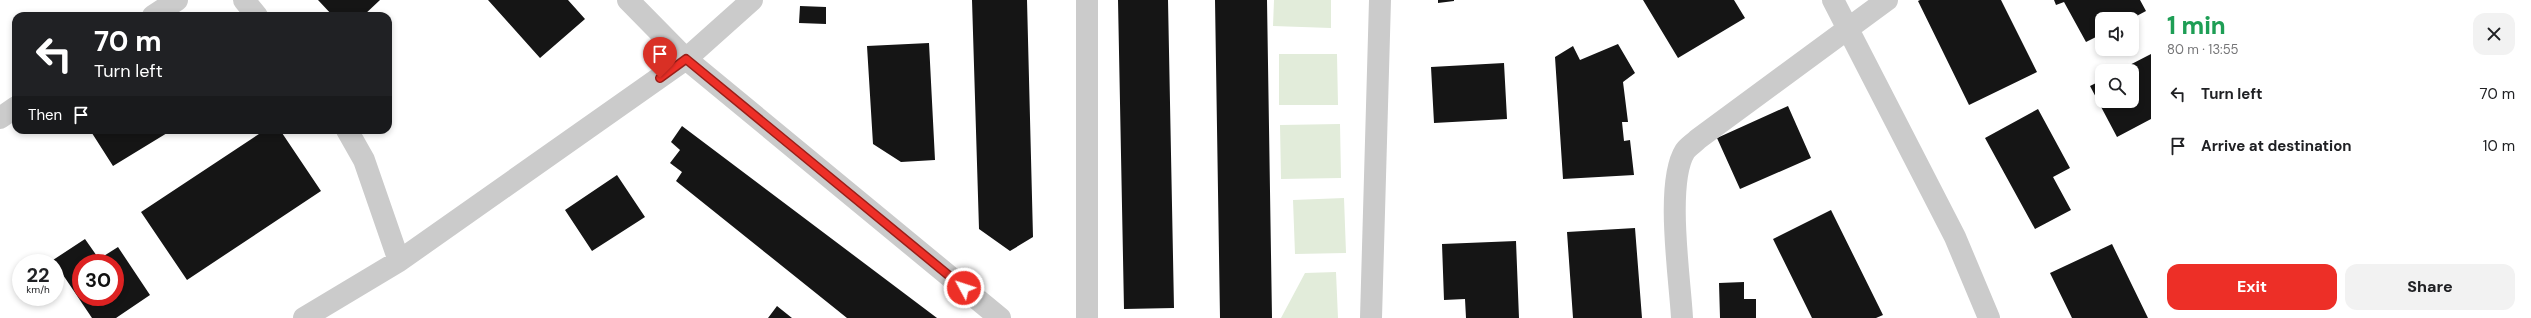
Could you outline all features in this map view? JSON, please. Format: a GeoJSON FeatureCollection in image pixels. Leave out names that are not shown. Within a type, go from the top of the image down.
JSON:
{"type":"FeatureCollection","features":[{"type":"Feature","properties":{"kind":"street"},"geometry":{"type":"LineString","coordinates":[[158,12],[176,0]]}},
{"type":"Feature","properties":{"kind":"street"},"geometry":{"type":"LineString","coordinates":[[244,0],[254,12]]}},
{"type":"Feature","properties":{"kind":"street"},"geometry":{"type":"LineString","coordinates":[[628,0],[686,59],[1000,318]]}},
{"type":"Feature","properties":{"kind":"street"},"geometry":{"type":"LineString","coordinates":[[304,318],[399,262],[686,59],[752,0]]}},
{"type":"Feature","properties":{"kind":"street"},"geometry":{"type":"LineString","coordinates":[[1087,0],[1087,318]]}},
{"type":"Feature","properties":{"kind":"street"},"geometry":{"type":"LineString","coordinates":[[1371,318],[1380,0]]}},
{"type":"Feature","properties":{"kind":"street"},"geometry":{"type":"LineString","coordinates":[[1833,0],[1955,237],[1989,318]]}},
{"type":"Feature","properties":{"kind":"street"},"geometry":{"type":"LineString","coordinates":[[1682,318],[1675,197],[1678,170],[1685,151],[1698,139],[1848,27],[1887,0]]}},
{"type":"Feature","properties":{"kind":"street"},"geometry":{"type":"LineString","coordinates":[[0,118],[12,110]]}},
{"type":"Feature","properties":{"kind":"street"},"geometry":{"type":"LineString","coordinates":[[349,134],[364,160],[399,262]]}},
{"type":"Feature","properties":{"kind":"green space"},"geometry":{"type":"Polygon","coordinates":[[[1274,0],[1331,0],[1331,28],[1273,26],[1274,0]]]}},
{"type":"Feature","properties":{"kind":"green space"},"geometry":{"type":"Polygon","coordinates":[[[1279,54],[1337,54],[1338,105],[1279,105],[1279,54]]]}},
{"type":"Feature","properties":{"kind":"green space"},"geometry":{"type":"Polygon","coordinates":[[[1340,124],[1341,178],[1281,179],[1280,125],[1340,124]]]}},
{"type":"Feature","properties":{"kind":"green space"},"geometry":{"type":"Polygon","coordinates":[[[1344,198],[1346,253],[1295,254],[1293,200],[1344,198]]]}},
{"type":"Feature","properties":{"kind":"green space"},"geometry":{"type":"Polygon","coordinates":[[[1336,272],[1338,318],[1281,318],[1305,273],[1336,272]]]}},
{"type":"Feature","properties":{"kind":"building"},"geometry":{"type":"Polygon","coordinates":[[[318,0],[380,0],[367,12],[329,12],[318,0]]]}},
{"type":"Feature","properties":{"kind":"building"},"geometry":{"type":"Polygon","coordinates":[[[488,0],[568,0],[585,19],[540,58],[488,0]]]}},
{"type":"Feature","properties":{"kind":"building"},"geometry":{"type":"Polygon","coordinates":[[[972,0],[1027,0],[1033,237],[1010,251],[979,229],[972,0]]]}},
{"type":"Feature","properties":{"kind":"building"},"geometry":{"type":"Polygon","coordinates":[[[1118,0],[1168,0],[1174,308],[1124,309],[1118,0]]]}},
{"type":"Feature","properties":{"kind":"building"},"geometry":{"type":"Polygon","coordinates":[[[1215,0],[1267,0],[1272,318],[1220,318],[1215,0]]]}},
{"type":"Feature","properties":{"kind":"building"},"geometry":{"type":"Polygon","coordinates":[[[1438,0],[1454,0],[1454,1],[1438,3],[1438,0]]]}},
{"type":"Feature","properties":{"kind":"building"},"geometry":{"type":"Polygon","coordinates":[[[1643,0],[1734,0],[1745,18],[1678,58],[1643,0]]]}},
{"type":"Feature","properties":{"kind":"building"},"geometry":{"type":"Polygon","coordinates":[[[2001,0],[2037,72],[1969,105],[1918,1],[2001,0]]]}},
{"type":"Feature","properties":{"kind":"building"},"geometry":{"type":"Polygon","coordinates":[[[2054,0],[2140,0],[2146,11],[2139,15],[2139,12],[2095,12],[2095,38],[2086,42],[2064,2],[2056,5],[2054,0]]]}},
{"type":"Feature","properties":{"kind":"building"},"geometry":{"type":"Polygon","coordinates":[[[800,6],[826,7],[826,24],[799,23],[800,6]]]}},
{"type":"Feature","properties":{"kind":"building"},"geometry":{"type":"Polygon","coordinates":[[[929,43],[935,160],[901,162],[873,144],[867,46],[929,43]]]}},
{"type":"Feature","properties":{"kind":"building"},"geometry":{"type":"Polygon","coordinates":[[[1618,44],[1635,73],[1623,82],[1628,122],[1622,122],[1624,141],[1630,140],[1634,175],[1563,179],[1555,57],[1573,46],[1580,60],[1618,44]]]}},
{"type":"Feature","properties":{"kind":"building"},"geometry":{"type":"Polygon","coordinates":[[[2151,54],[2151,119],[2117,137],[2102,108],[2139,108],[2139,64],[2132,64],[2151,54]]]}},
{"type":"Feature","properties":{"kind":"building"},"geometry":{"type":"Polygon","coordinates":[[[1504,63],[1507,119],[1434,123],[1431,67],[1504,63]]]}},
{"type":"Feature","properties":{"kind":"building"},"geometry":{"type":"Polygon","coordinates":[[[2095,84],[2095,95],[2090,86],[2095,84]]]}},
{"type":"Feature","properties":{"kind":"building"},"geometry":{"type":"Polygon","coordinates":[[[1788,106],[1811,158],[1740,189],[1717,138],[1788,106]]]}},
{"type":"Feature","properties":{"kind":"building"},"geometry":{"type":"Polygon","coordinates":[[[2038,109],[2070,168],[2053,177],[2071,210],[2035,229],[1985,138],[2038,109]]]}},
{"type":"Feature","properties":{"kind":"building"},"geometry":{"type":"Polygon","coordinates":[[[682,126],[937,318],[847,318],[676,181],[682,172],[670,163],[680,150],[671,142],[682,126]]]}},
{"type":"Feature","properties":{"kind":"building"},"geometry":{"type":"Polygon","coordinates":[[[93,134],[165,134],[113,166],[93,134]]]}},
{"type":"Feature","properties":{"kind":"building"},"geometry":{"type":"Polygon","coordinates":[[[259,134],[283,134],[321,191],[187,280],[141,212],[259,134]]]}},
{"type":"Feature","properties":{"kind":"building"},"geometry":{"type":"Polygon","coordinates":[[[617,175],[645,217],[592,251],[565,210],[617,175]]]}},
{"type":"Feature","properties":{"kind":"building"},"geometry":{"type":"Polygon","coordinates":[[[1831,210],[1883,315],[1876,318],[1812,318],[1773,239],[1831,210]]]}},
{"type":"Feature","properties":{"kind":"building"},"geometry":{"type":"Polygon","coordinates":[[[1635,228],[1642,318],[1573,318],[1567,232],[1635,228]]]}},
{"type":"Feature","properties":{"kind":"building"},"geometry":{"type":"Polygon","coordinates":[[[85,239],[96,254],[72,254],[72,288],[64,276],[64,254],[62,254],[85,239]]]}},
{"type":"Feature","properties":{"kind":"building"},"geometry":{"type":"Polygon","coordinates":[[[1516,241],[1519,318],[1466,318],[1465,299],[1444,300],[1442,244],[1516,241]]]}},
{"type":"Feature","properties":{"kind":"building"},"geometry":{"type":"Polygon","coordinates":[[[2112,244],[2148,318],[2072,318],[2050,273],[2112,244]]]}},
{"type":"Feature","properties":{"kind":"building"},"geometry":{"type":"Polygon","coordinates":[[[118,247],[123,254],[107,254],[118,247]]]}},
{"type":"Feature","properties":{"kind":"building"},"geometry":{"type":"Polygon","coordinates":[[[124,256],[150,295],[116,318],[92,318],[84,306],[124,306],[124,256]]]}},
{"type":"Feature","properties":{"kind":"building"},"geometry":{"type":"Polygon","coordinates":[[[1744,282],[1744,299],[1756,299],[1756,318],[1720,318],[1719,283],[1744,282]]]}},
{"type":"Feature","properties":{"kind":"building"},"geometry":{"type":"Polygon","coordinates":[[[777,306],[792,318],[768,318],[777,306]]]}},
{"type":"Feature","properties":{"kind":"route"},"geometry":{"type":"LineString","coordinates":[[660,78],[686,59],[964,288]]}}]}
